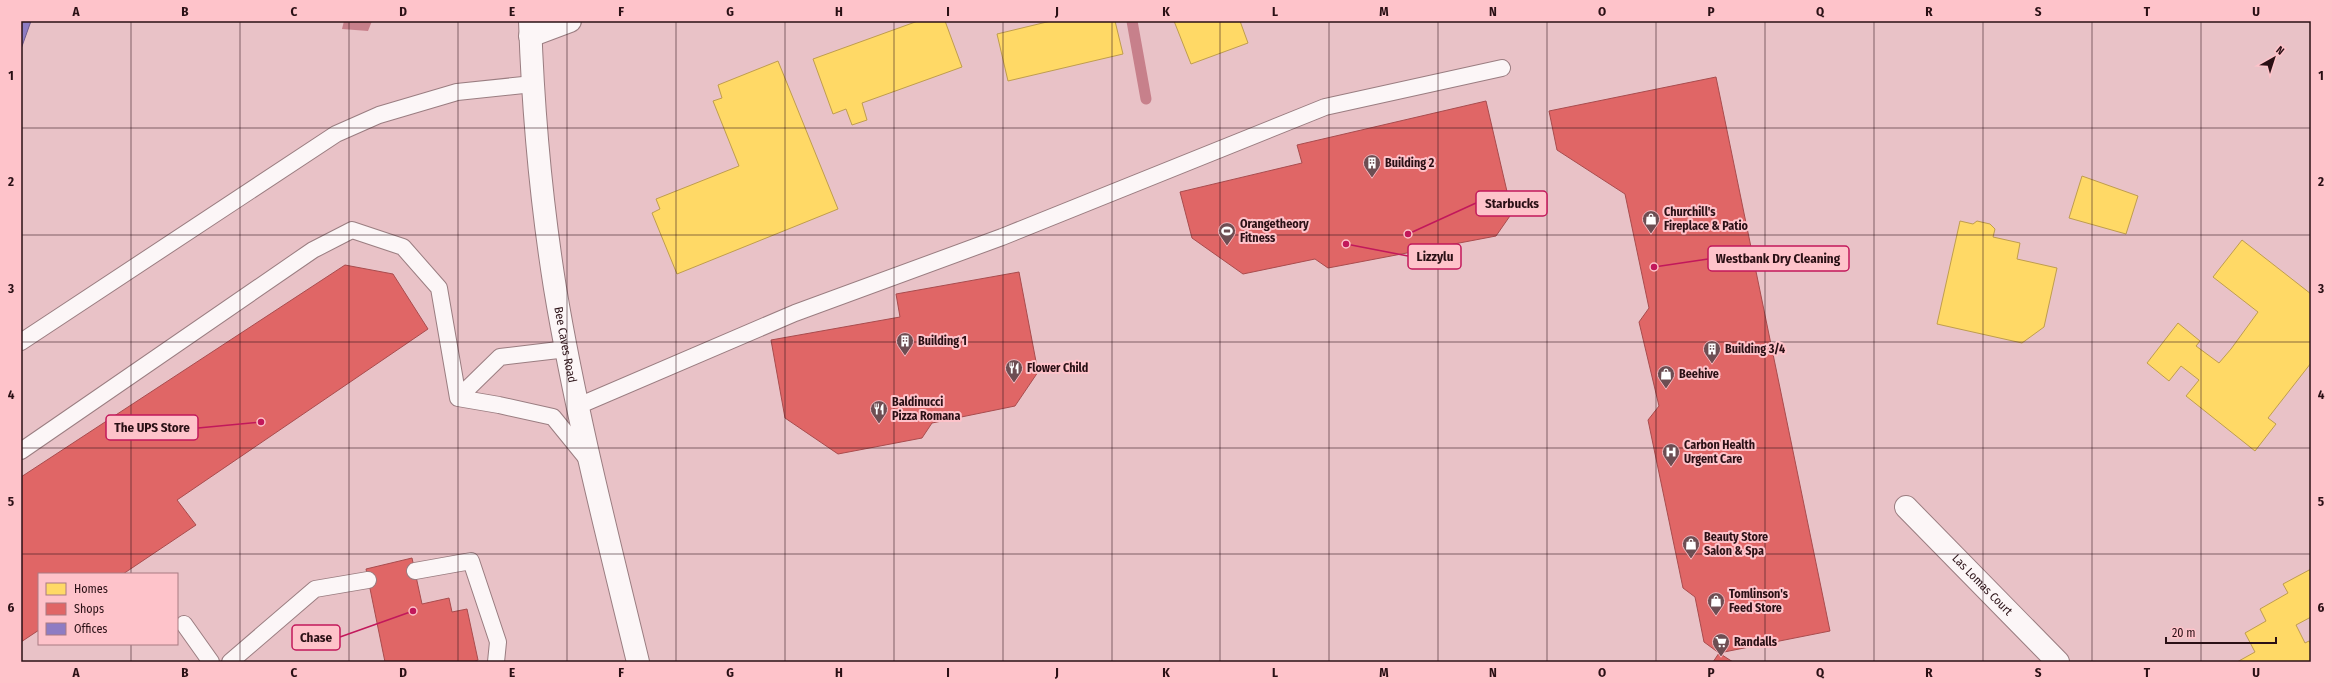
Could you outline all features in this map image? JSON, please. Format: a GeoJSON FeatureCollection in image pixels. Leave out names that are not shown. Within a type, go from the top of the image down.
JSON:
{"type":"FeatureCollection","features":[{"type":"Feature","properties":{"kind":"main road"},"geometry":{"type":"LineString","coordinates":[[530,28],[570,21]]}},
{"type":"Feature","properties":{"kind":"main road","name":"Bee Caves Road"},"geometry":{"type":"LineString","coordinates":[[530,28],[533,84],[547,227],[567,349],[591,464],[638,662]]}},
{"type":"Feature","properties":{"kind":"main road","name":"Las Lomas Court"},"geometry":{"type":"LineString","coordinates":[[1906,508],[2058,662]]}},
{"type":"Feature","properties":{"kind":"lane"},"geometry":{"type":"LineString","coordinates":[[578,406],[795,313],[1002,238],[1325,107],[1502,68]]}},
{"type":"Feature","properties":{"kind":"lane"},"geometry":{"type":"LineString","coordinates":[[21,342],[336,134],[379,115],[457,92],[533,84]]}},
{"type":"Feature","properties":{"kind":"lane"},"geometry":{"type":"LineString","coordinates":[[21,451],[313,250],[352,230],[403,247],[439,288],[458,398]]}},
{"type":"Feature","properties":{"kind":"lane"},"geometry":{"type":"LineString","coordinates":[[458,398],[500,357],[567,349]]}},
{"type":"Feature","properties":{"kind":"lane"},"geometry":{"type":"LineString","coordinates":[[458,398],[553,417],[591,464]]}},
{"type":"Feature","properties":{"kind":"lane"},"geometry":{"type":"LineString","coordinates":[[415,570],[471,561],[498,642],[496,662]]}},
{"type":"Feature","properties":{"kind":"lane"},"geometry":{"type":"LineString","coordinates":[[230,662],[315,589],[368,580]]}},
{"type":"Feature","properties":{"kind":"lane"},"geometry":{"type":"LineString","coordinates":[[184,624],[211,662]]}},
{"type":"Feature","properties":{"kind":"shaded area"},"geometry":{"type":"Polygon","coordinates":[[[344,21],[372,21],[368,31],[342,29],[344,21]]]}},
{"type":"Feature","properties":{"kind":"building: Homes"},"geometry":{"type":"Polygon","coordinates":[[[918,21],[945,21],[962,67],[862,103],[867,120],[852,125],[846,109],[833,114],[813,59],[918,21]]]}},
{"type":"Feature","properties":{"kind":"building: Homes"},"geometry":{"type":"Polygon","coordinates":[[[1051,21],[1115,21],[1123,54],[1008,81],[997,34],[1051,21]]]}},
{"type":"Feature","properties":{"kind":"building: Homes"},"geometry":{"type":"Polygon","coordinates":[[[1174,21],[1240,21],[1248,43],[1191,64],[1174,21]]]}},
{"type":"Feature","properties":{"kind":"building: Homes"},"geometry":{"type":"Polygon","coordinates":[[[778,61],[838,209],[677,274],[652,213],[660,209],[656,199],[739,166],[713,101],[722,98],[718,85],[778,61]]]}},
{"type":"Feature","properties":{"kind":"building: Homes"},"geometry":{"type":"Polygon","coordinates":[[[2082,176],[2138,196],[2126,234],[2069,218],[2082,176]]]}},
{"type":"Feature","properties":{"kind":"building: Homes"},"geometry":{"type":"Polygon","coordinates":[[[1960,221],[1973,224],[1977,221],[1990,224],[1995,229],[1993,237],[2020,243],[2017,259],[2057,268],[2044,327],[2022,343],[1937,324],[1960,221]]]}},
{"type":"Feature","properties":{"kind":"building: Homes"},"geometry":{"type":"Polygon","coordinates":[[[2242,240],[2311,294],[2311,363],[2268,418],[2276,424],[2255,451],[2186,396],[2199,380],[2181,366],[2169,381],[2147,363],[2178,323],[2200,341],[2196,346],[2219,363],[2231,349],[2258,312],[2213,277],[2242,240]]]}},
{"type":"Feature","properties":{"kind":"building: Homes"},"geometry":{"type":"Polygon","coordinates":[[[2311,569],[2311,617],[2296,625],[2305,643],[2309,641],[2311,645],[2311,662],[2237,662],[2255,652],[2245,633],[2266,621],[2260,609],[2288,593],[2283,584],[2311,569]]]}},
{"type":"Feature","properties":{"kind":"building: Shops","name":"Building 3/4"},"geometry":{"type":"Polygon","coordinates":[[[1716,77],[1830,631],[1719,653],[1704,642],[1695,597],[1683,588],[1648,420],[1659,406],[1639,322],[1649,308],[1625,194],[1557,150],[1549,111],[1716,77]]]}},
{"type":"Feature","properties":{"kind":"building: Shops","name":"Building 2"},"geometry":{"type":"Polygon","coordinates":[[[1486,101],[1512,213],[1496,236],[1328,268],[1315,259],[1243,274],[1192,238],[1180,192],[1302,163],[1297,145],[1486,101]]]}},
{"type":"Feature","properties":{"kind":"building: Shops"},"geometry":{"type":"Polygon","coordinates":[[[345,265],[393,274],[428,329],[177,500],[196,525],[124,573],[38,573],[38,631],[21,642],[21,477],[345,265]]]}},
{"type":"Feature","properties":{"kind":"building: Shops","name":"Building 1"},"geometry":{"type":"Polygon","coordinates":[[[1019,272],[1038,372],[1015,406],[932,423],[922,438],[838,454],[785,418],[771,340],[900,317],[896,294],[1019,272]]]}},
{"type":"Feature","properties":{"kind":"building: Shops"},"geometry":{"type":"Polygon","coordinates":[[[412,558],[422,604],[449,598],[452,612],[467,609],[478,660],[473,662],[385,662],[366,569],[412,558]]]}},
{"type":"Feature","properties":{"kind":"building: Shops","name":"Randalls"},"geometry":{"type":"Polygon","coordinates":[[[1719,653],[1733,662],[1713,662],[1719,653]]]}},
{"type":"Feature","properties":{"kind":"building: Offices"},"geometry":{"type":"Polygon","coordinates":[[[21,21],[31,21],[21,49],[21,21]]]}},
{"type":"Feature","properties":{"kind":"waterway"},"geometry":{"type":"LineString","coordinates":[[1132,21],[1146,99]]}},
{"type":"Feature","properties":{"kind":"place","name":"Building 2"},"geometry":{"type":"Point","coordinates":[1372,178]}},
{"type":"Feature","properties":{"kind":"place","name":"Starbucks"},"geometry":{"type":"Point","coordinates":[1408,234]}},
{"type":"Feature","properties":{"kind":"place","name":"Churchill's Fireplace & Patio"},"geometry":{"type":"Point","coordinates":[1651,234]}},
{"type":"Feature","properties":{"kind":"place","name":"Lizzylu"},"geometry":{"type":"Point","coordinates":[1346,244]}},
{"type":"Feature","properties":{"kind":"place","name":"Orangetheory Fitness"},"geometry":{"type":"Point","coordinates":[1227,246]}},
{"type":"Feature","properties":{"kind":"place","name":"Westbank Dry Cleaning"},"geometry":{"type":"Point","coordinates":[1654,267]}},
{"type":"Feature","properties":{"kind":"place","name":"Building 1"},"geometry":{"type":"Point","coordinates":[905,356]}},
{"type":"Feature","properties":{"kind":"place","name":"Building 3/4"},"geometry":{"type":"Point","coordinates":[1712,364]}},
{"type":"Feature","properties":{"kind":"place","name":"Flower Child"},"geometry":{"type":"Point","coordinates":[1014,383]}},
{"type":"Feature","properties":{"kind":"place","name":"Beehive"},"geometry":{"type":"Point","coordinates":[1666,389]}},
{"type":"Feature","properties":{"kind":"place","name":"The UPS Store"},"geometry":{"type":"Point","coordinates":[261,422]}},
{"type":"Feature","properties":{"kind":"place","name":"Baldinucci Pizza Romana"},"geometry":{"type":"Point","coordinates":[879,424]}},
{"type":"Feature","properties":{"kind":"place","name":"Carbon Health Urgent Care"},"geometry":{"type":"Point","coordinates":[1671,467]}},
{"type":"Feature","properties":{"kind":"place","name":"Beauty Store Salon & Spa"},"geometry":{"type":"Point","coordinates":[1691,559]}},
{"type":"Feature","properties":{"kind":"place","name":"Chase"},"geometry":{"type":"Point","coordinates":[413,611]}},
{"type":"Feature","properties":{"kind":"place","name":"Tomlinson's Feed Store"},"geometry":{"type":"Point","coordinates":[1716,616]}},
{"type":"Feature","properties":{"kind":"place","name":"Randalls"},"geometry":{"type":"Point","coordinates":[1721,657]}}]}
